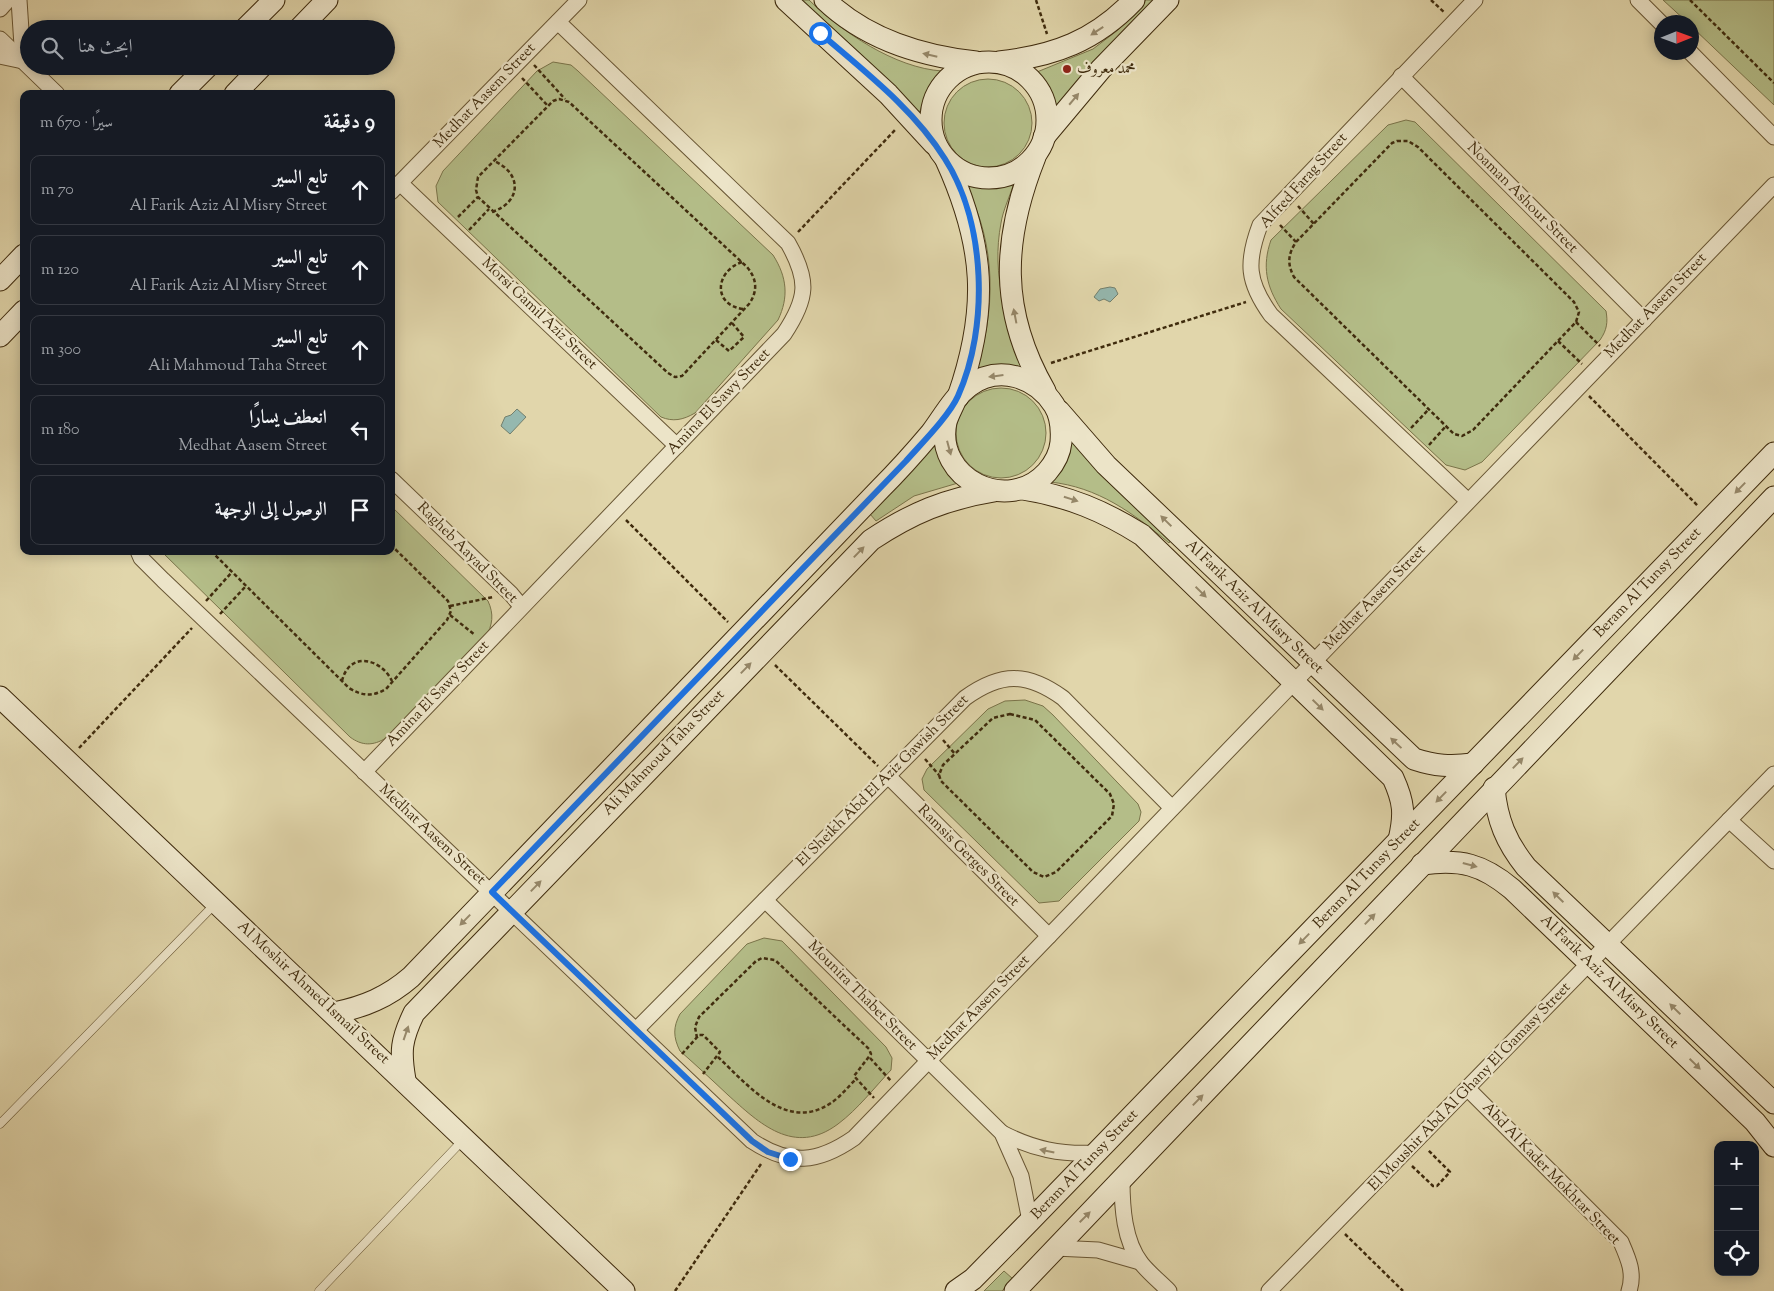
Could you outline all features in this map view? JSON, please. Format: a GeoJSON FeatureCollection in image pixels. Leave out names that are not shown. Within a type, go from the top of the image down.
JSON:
{"type":"FeatureCollection","features":[{"type":"Feature","properties":{"kind":"street"},"geometry":{"type":"LineString","coordinates":[[0,9],[8,0]]}},
{"type":"Feature","properties":{"kind":"street"},"geometry":{"type":"LineString","coordinates":[[19,0],[20,20]]}},
{"type":"Feature","properties":{"kind":"street"},"geometry":{"type":"LineString","coordinates":[[254,20],[274,0]]}},
{"type":"Feature","properties":{"kind":"street","name":"Medhat Aasem Street"},"geometry":{"type":"LineString","coordinates":[[396,187],[579,0]]}},
{"type":"Feature","properties":{"kind":"street"},"geometry":{"type":"LineString","coordinates":[[786,0],[866,73],[909,116],[942,154],[963,172],[983,178],[1004,176],[1022,168],[1101,69],[1168,0]]}},
{"type":"Feature","properties":{"kind":"street"},"geometry":{"type":"LineString","coordinates":[[825,0],[837,11],[862,28],[890,42],[941,58],[987,62],[1015,68],[1031,80],[1038,91],[1047,117],[1041,145]]}},
{"type":"Feature","properties":{"kind":"street"},"geometry":{"type":"LineString","coordinates":[[956,399],[970,385],[985,378],[1001,374],[1026,379],[1051,401],[1062,427],[1061,446],[1053,464],[1040,479],[1023,489],[1009,492],[995,491],[973,483],[956,468],[946,446],[946,423],[971,358],[978,318],[979,277],[974,237],[967,213],[931,127],[932,105],[942,85],[958,70],[987,62],[1027,59],[1053,52],[1086,39],[1114,20],[1134,0]]}},
{"type":"Feature","properties":{"kind":"street","name":"Alfred Farag Street"},"geometry":{"type":"LineString","coordinates":[[1468,501],[1271,315],[1259,298],[1251,273],[1251,248],[1260,225],[1475,0]]}},
{"type":"Feature","properties":{"kind":"street"},"geometry":{"type":"LineString","coordinates":[[1638,0],[1654,16]]}},
{"type":"Feature","properties":{"kind":"street"},"geometry":{"type":"LineString","coordinates":[[307,20],[322,2]]}},
{"type":"Feature","properties":{"kind":"street","name":"Amina El Sawy Street"},"geometry":{"type":"LineString","coordinates":[[364,772],[521,606],[616,510],[784,334],[797,314],[804,290],[800,264],[788,243],[558,22]]}},
{"type":"Feature","properties":{"kind":"street"},"geometry":{"type":"LineString","coordinates":[[0,38],[20,58]]}},
{"type":"Feature","properties":{"kind":"street"},"geometry":{"type":"LineString","coordinates":[[0,56],[20,60]]}},
{"type":"Feature","properties":{"kind":"street"},"geometry":{"type":"LineString","coordinates":[[1698,60],[1774,137]]}},
{"type":"Feature","properties":{"kind":"street"},"geometry":{"type":"LineString","coordinates":[[37,75],[53,90]]}},
{"type":"Feature","properties":{"kind":"street"},"geometry":{"type":"LineString","coordinates":[[184,90],[199,75]]}},
{"type":"Feature","properties":{"kind":"street"},"geometry":{"type":"LineString","coordinates":[[238,90],[253,75]]}},
{"type":"Feature","properties":{"kind":"street","name":"Noaman Ashour Street"},"geometry":{"type":"LineString","coordinates":[[1401,76],[1644,320]]}},
{"type":"Feature","properties":{"kind":"street","name":"Al Farik Aziz Al Misry Street"},"geometry":{"type":"LineString","coordinates":[[1041,145],[1021,192],[1012,233],[1010,275],[1015,316],[1022,343],[1032,369],[1051,401],[1106,465],[1414,759],[1443,766],[1473,764]]}},
{"type":"Feature","properties":{"kind":"street","name":"Medhat Aasem Street"},"geometry":{"type":"LineString","coordinates":[[140,555],[202,618],[752,1141],[768,1152],[798,1159],[813,1158],[835,1152],[854,1138],[884,1108],[1774,185]]}},
{"type":"Feature","properties":{"kind":"street","name":"Morsi Gamil Aziz Street"},"geometry":{"type":"LineString","coordinates":[[396,187],[448,228],[677,446]]}},
{"type":"Feature","properties":{"kind":"street"},"geometry":{"type":"LineString","coordinates":[[0,280],[20,259]]}},
{"type":"Feature","properties":{"kind":"street"},"geometry":{"type":"LineString","coordinates":[[0,336],[20,315]]}},
{"type":"Feature","properties":{"kind":"street","name":"Ali Mahmoud Taha Street"},"geometry":{"type":"LineString","coordinates":[[334,1013],[377,1001],[396,990],[906,461],[956,399]]}},
{"type":"Feature","properties":{"kind":"street","name":"Beram Al Tunsy Street"},"geometry":{"type":"LineString","coordinates":[[956,1291],[973,1279],[1030,1221],[1774,453]]}},
{"type":"Feature","properties":{"kind":"street","name":"Ragheb Aayad Street"},"geometry":{"type":"LineString","coordinates":[[395,483],[511,594],[521,606]]}},
{"type":"Feature","properties":{"kind":"street","name":"Al Farik Aziz Al Misry Street"},"geometry":{"type":"LineString","coordinates":[[1023,489],[1054,494],[1085,504],[1114,518],[1142,535],[1393,778],[1402,798],[1404,812],[1399,840]]}},
{"type":"Feature","properties":{"kind":"street","name":"Ali Mahmoud Taha Street"},"geometry":{"type":"LineString","coordinates":[[405,1080],[400,1054],[405,1032],[414,1013],[871,540],[899,521],[930,506],[961,497],[995,491]]}},
{"type":"Feature","properties":{"kind":"street","name":"Beram Al Tunsy Street"},"geometry":{"type":"LineString","coordinates":[[1015,1291],[1774,497]]}},
{"type":"Feature","properties":{"kind":"street"},"geometry":{"type":"LineString","coordinates":[[1710,519],[1731,540]]}},
{"type":"Feature","properties":{"kind":"street","name":"El Sheikh Abd El Aziz Gawish Street"},"geometry":{"type":"LineString","coordinates":[[636,1030],[965,698],[983,685],[1003,678],[1025,678],[1046,685],[1063,698],[1172,808]]}},
{"type":"Feature","properties":{"kind":"street","name":"Al Moshir Ahmed Ismail Street"},"geometry":{"type":"LineString","coordinates":[[0,697],[405,1080],[624,1291]]}},
{"type":"Feature","properties":{"kind":"street","name":"El Moushir Abd Al Ghany El Gamasy Street"},"geometry":{"type":"LineString","coordinates":[[1269,1291],[1774,774]]}},
{"type":"Feature","properties":{"kind":"street","name":"Ramsis Gerges Street"},"geometry":{"type":"LineString","coordinates":[[888,776],[1049,936]]}},
{"type":"Feature","properties":{"kind":"street","name":"Al Farik Aziz Al Misry Street"},"geometry":{"type":"LineString","coordinates":[[1494,788],[1496,810],[1502,831],[1526,867],[1774,1103]]}},
{"type":"Feature","properties":{"kind":"street"},"geometry":{"type":"LineString","coordinates":[[1729,820],[1774,861]]}},
{"type":"Feature","properties":{"kind":"street","name":"Al Farik Aziz Al Misry Street"},"geometry":{"type":"LineString","coordinates":[[1422,864],[1446,860],[1462,863],[1493,873],[1512,888],[1755,1122],[1774,1146]]}},
{"type":"Feature","properties":{"kind":"street","name":"Mounira Thabet Street"},"geometry":{"type":"LineString","coordinates":[[765,900],[1002,1133],[1024,1144],[1047,1151],[1071,1154],[1096,1153]]}},
{"type":"Feature","properties":{"kind":"street","name":"Abd Al Kader Mokhtar Street"},"geometry":{"type":"LineString","coordinates":[[1468,1089],[1621,1242],[1630,1262],[1632,1284],[1630,1291]]}},
{"type":"Feature","properties":{"kind":"street","name":"Mounira Thabet Street"},"geometry":{"type":"LineString","coordinates":[[1002,1133],[1021,1176],[1030,1221]]}},
{"type":"Feature","properties":{"kind":"street"},"geometry":{"type":"LineString","coordinates":[[1122,1180],[1125,1222],[1140,1262],[1169,1291]]}},
{"type":"Feature","properties":{"kind":"street"},"geometry":{"type":"LineString","coordinates":[[1055,1248],[1098,1250],[1140,1262]]}},
{"type":"Feature","properties":{"kind":"lane"},"geometry":{"type":"LineString","coordinates":[[0,1124],[217,902]]}},
{"type":"Feature","properties":{"kind":"lane"},"geometry":{"type":"LineString","coordinates":[[319,1291],[465,1138]]}},
{"type":"Feature","properties":{"kind":"path"},"geometry":{"type":"LineString","coordinates":[[1036,0],[1053,52]]}},
{"type":"Feature","properties":{"kind":"path"},"geometry":{"type":"LineString","coordinates":[[1690,0],[1774,83]]}},
{"type":"Feature","properties":{"kind":"path"},"geometry":{"type":"LineString","coordinates":[[524,56],[565,99],[751,272],[755,285],[753,298],[685,373],[678,377],[671,376],[478,197],[476,190],[478,177],[548,106],[559,98],[565,99]]}},
{"type":"Feature","properties":{"kind":"path"},"geometry":{"type":"LineString","coordinates":[[512,68],[548,106]]}},
{"type":"Feature","properties":{"kind":"path"},"geometry":{"type":"LineString","coordinates":[[788,243],[909,116]]}},
{"type":"Feature","properties":{"kind":"path"},"geometry":{"type":"LineString","coordinates":[[1408,141],[1418,146],[1576,305],[1579,315],[1576,322],[1470,433],[1458,435],[1446,426],[1294,277],[1289,260],[1296,242],[1392,143],[1408,141]]}},
{"type":"Feature","properties":{"kind":"path"},"geometry":{"type":"LineString","coordinates":[[492,212],[502,209],[510,202],[515,187],[511,172],[503,165],[494,161]]}},
{"type":"Feature","properties":{"kind":"path"},"geometry":{"type":"LineString","coordinates":[[1288,195],[1314,224]]}},
{"type":"Feature","properties":{"kind":"path"},"geometry":{"type":"LineString","coordinates":[[448,228],[478,197]]}},
{"type":"Feature","properties":{"kind":"path"},"geometry":{"type":"LineString","coordinates":[[460,240],[489,209]]}},
{"type":"Feature","properties":{"kind":"path"},"geometry":{"type":"LineString","coordinates":[[1270,214],[1296,242]]}},
{"type":"Feature","properties":{"kind":"path"},"geometry":{"type":"LineString","coordinates":[[742,262],[734,265],[724,274],[721,288],[722,295],[731,305],[744,309]]}},
{"type":"Feature","properties":{"kind":"path"},"geometry":{"type":"LineString","coordinates":[[1032,369],[1259,298]]}},
{"type":"Feature","properties":{"kind":"path"},"geometry":{"type":"LineString","coordinates":[[1576,322],[1610,355]]}},
{"type":"Feature","properties":{"kind":"path"},"geometry":{"type":"LineString","coordinates":[[716,340],[729,351],[744,337],[732,323]]}},
{"type":"Feature","properties":{"kind":"path"},"geometry":{"type":"LineString","coordinates":[[1558,341],[1592,373]]}},
{"type":"Feature","properties":{"kind":"path"},"geometry":{"type":"LineString","coordinates":[[1579,386],[1710,519]]}},
{"type":"Feature","properties":{"kind":"path"},"geometry":{"type":"LineString","coordinates":[[1402,438],[1429,409]]}},
{"type":"Feature","properties":{"kind":"path"},"geometry":{"type":"LineString","coordinates":[[1419,455],[1446,426]]}},
{"type":"Feature","properties":{"kind":"path"},"geometry":{"type":"LineString","coordinates":[[616,510],[741,634]]}},
{"type":"Feature","properties":{"kind":"path"},"geometry":{"type":"LineString","coordinates":[[215,555],[342,681],[358,694],[368,696],[386,689],[450,615],[450,606],[395,549]]}},
{"type":"Feature","properties":{"kind":"path"},"geometry":{"type":"LineString","coordinates":[[67,761],[202,618],[232,572]]}},
{"type":"Feature","properties":{"kind":"path"},"geometry":{"type":"LineString","coordinates":[[202,618],[246,586]]}},
{"type":"Feature","properties":{"kind":"path"},"geometry":{"type":"LineString","coordinates":[[450,606],[511,594]]}},
{"type":"Feature","properties":{"kind":"path"},"geometry":{"type":"LineString","coordinates":[[450,615],[486,644]]}},
{"type":"Feature","properties":{"kind":"path"},"geometry":{"type":"LineString","coordinates":[[762,651],[888,776]]}},
{"type":"Feature","properties":{"kind":"path"},"geometry":{"type":"LineString","coordinates":[[342,681],[352,665],[365,661],[379,664],[384,668],[392,681]]}},
{"type":"Feature","properties":{"kind":"path"},"geometry":{"type":"LineString","coordinates":[[914,749],[939,774],[941,781],[1038,876],[1044,877],[1056,872],[1112,816],[1114,810],[1113,798],[1110,794],[1035,720],[1018,714],[993,718],[943,765],[939,774]]}},
{"type":"Feature","properties":{"kind":"path"},"geometry":{"type":"LineString","coordinates":[[697,1038],[695,1027],[699,1017],[756,961],[768,958],[780,964],[869,1049],[870,1058],[854,1074],[856,1079],[884,1108]]}},
{"type":"Feature","properties":{"kind":"path"},"geometry":{"type":"LineString","coordinates":[[672,1064],[697,1038],[703,1035],[720,1051],[718,1057],[693,1084]]}},
{"type":"Feature","properties":{"kind":"path"},"geometry":{"type":"LineString","coordinates":[[718,1057],[770,1104],[791,1112],[813,1111],[823,1108],[856,1079]]}},
{"type":"Feature","properties":{"kind":"path"},"geometry":{"type":"LineString","coordinates":[[870,1058],[900,1090]]}},
{"type":"Feature","properties":{"kind":"path"},"geometry":{"type":"LineString","coordinates":[[1402,1156],[1433,1186],[1437,1186],[1449,1174],[1449,1170],[1418,1140]]}},
{"type":"Feature","properties":{"kind":"path"},"geometry":{"type":"LineString","coordinates":[[675,1291],[768,1152]]}},
{"type":"Feature","properties":{"kind":"path"},"geometry":{"type":"LineString","coordinates":[[1335,1224],[1403,1291]]}},
{"type":"Feature","properties":{"kind":"green space"},"geometry":{"type":"Polygon","coordinates":[[[799,0],[809,0],[853,36],[888,56],[924,68],[942,71],[928,90],[918,116],[799,0]]]}},
{"type":"Feature","properties":{"kind":"green space"},"geometry":{"type":"Polygon","coordinates":[[[1146,0],[1160,0],[1054,111],[1048,90],[1037,72],[1093,49],[1118,30],[1146,0]]]}},
{"type":"Feature","properties":{"kind":"green space"},"geometry":{"type":"Polygon","coordinates":[[[1663,0],[1774,0],[1774,105],[1699,34],[1699,15],[1679,15],[1663,0]]]}},
{"type":"Feature","properties":{"kind":"green space"},"geometry":{"type":"Polygon","coordinates":[[[553,62],[571,65],[578,71],[773,255],[784,279],[784,303],[778,320],[695,413],[678,420],[661,417],[438,202],[436,186],[443,171],[537,71],[553,62]]]}},
{"type":"Feature","properties":{"kind":"green space"},"geometry":{"type":"Polygon","coordinates":[[[988,79],[1005,82],[1013,86],[1025,98],[1029,106],[1032,123],[1029,140],[1025,148],[1013,160],[1005,164],[988,167],[971,164],[963,160],[951,148],[947,140],[944,123],[947,106],[951,98],[963,86],[971,82],[988,79]]]}},
{"type":"Feature","properties":{"kind":"green space"},"geometry":{"type":"Polygon","coordinates":[[[1406,120],[1415,122],[1606,311],[1606,326],[1600,340],[1482,462],[1465,470],[1446,465],[1281,309],[1272,292],[1267,276],[1268,249],[1271,240],[1388,125],[1406,120]]]}},
{"type":"Feature","properties":{"kind":"green space"},"geometry":{"type":"Polygon","coordinates":[[[1014,183],[1002,218],[998,242],[998,261],[999,279],[1006,316],[1023,370],[975,374],[987,326],[990,303],[990,279],[988,255],[983,232],[966,186],[1014,183]]]}},
{"type":"Feature","properties":{"kind":"green space"},"geometry":{"type":"Polygon","coordinates":[[[1001,388],[1018,391],[1033,401],[1043,416],[1046,433],[1043,450],[1033,465],[1018,475],[1001,478],[984,475],[969,465],[959,450],[956,433],[959,416],[969,401],[984,391],[1001,388]]]}},
{"type":"Feature","properties":{"kind":"green space"},"geometry":{"type":"Polygon","coordinates":[[[1072,437],[1173,537],[1169,543],[1114,503],[1084,489],[1050,482],[1072,437]]]}},
{"type":"Feature","properties":{"kind":"green space"},"geometry":{"type":"Polygon","coordinates":[[[934,444],[942,463],[958,483],[914,496],[876,521],[870,514],[934,444]]]}},
{"type":"Feature","properties":{"kind":"green space"},"geometry":{"type":"Polygon","coordinates":[[[395,510],[488,601],[492,620],[485,638],[386,738],[368,744],[350,737],[165,555],[395,555],[395,510]]]}},
{"type":"Feature","properties":{"kind":"green space"},"geometry":{"type":"Polygon","coordinates":[[[1025,700],[1043,706],[1053,715],[1138,804],[1141,812],[1139,821],[1059,901],[1039,903],[924,790],[922,779],[927,769],[988,709],[1005,701],[1025,700]]]}},
{"type":"Feature","properties":{"kind":"green space"},"geometry":{"type":"Polygon","coordinates":[[[764,938],[782,941],[886,1047],[892,1058],[891,1070],[852,1112],[838,1124],[822,1133],[807,1137],[792,1137],[778,1132],[752,1116],[680,1051],[675,1037],[676,1023],[680,1014],[747,944],[764,938]]]}},
{"type":"Feature","properties":{"kind":"green space"},"geometry":{"type":"Polygon","coordinates":[[[1004,1271],[1013,1279],[1002,1291],[984,1291],[1004,1271]]]}},
{"type":"Feature","properties":{"kind":"water"},"geometry":{"type":"Polygon","coordinates":[[[1115,288],[1118,294],[1110,302],[1104,299],[1099,301],[1094,297],[1100,289],[1115,288]]]}},
{"type":"Feature","properties":{"kind":"water"},"geometry":{"type":"Polygon","coordinates":[[[517,409],[526,417],[510,434],[501,426],[505,417],[511,415],[517,409]]]}},
{"type":"Feature","properties":{"kind":"place","name":"محمد معروف"},"geometry":{"type":"Point","coordinates":[1067,69]}},
{"type":"Feature","properties":{"kind":"route"},"geometry":{"type":"LineString","coordinates":[[790,1159],[768,1152],[752,1141],[492,892],[880,489],[931,432],[958,397],[971,358],[978,318],[979,277],[974,237],[963,197],[946,160],[924,131],[866,73],[820,33]]}}]}
